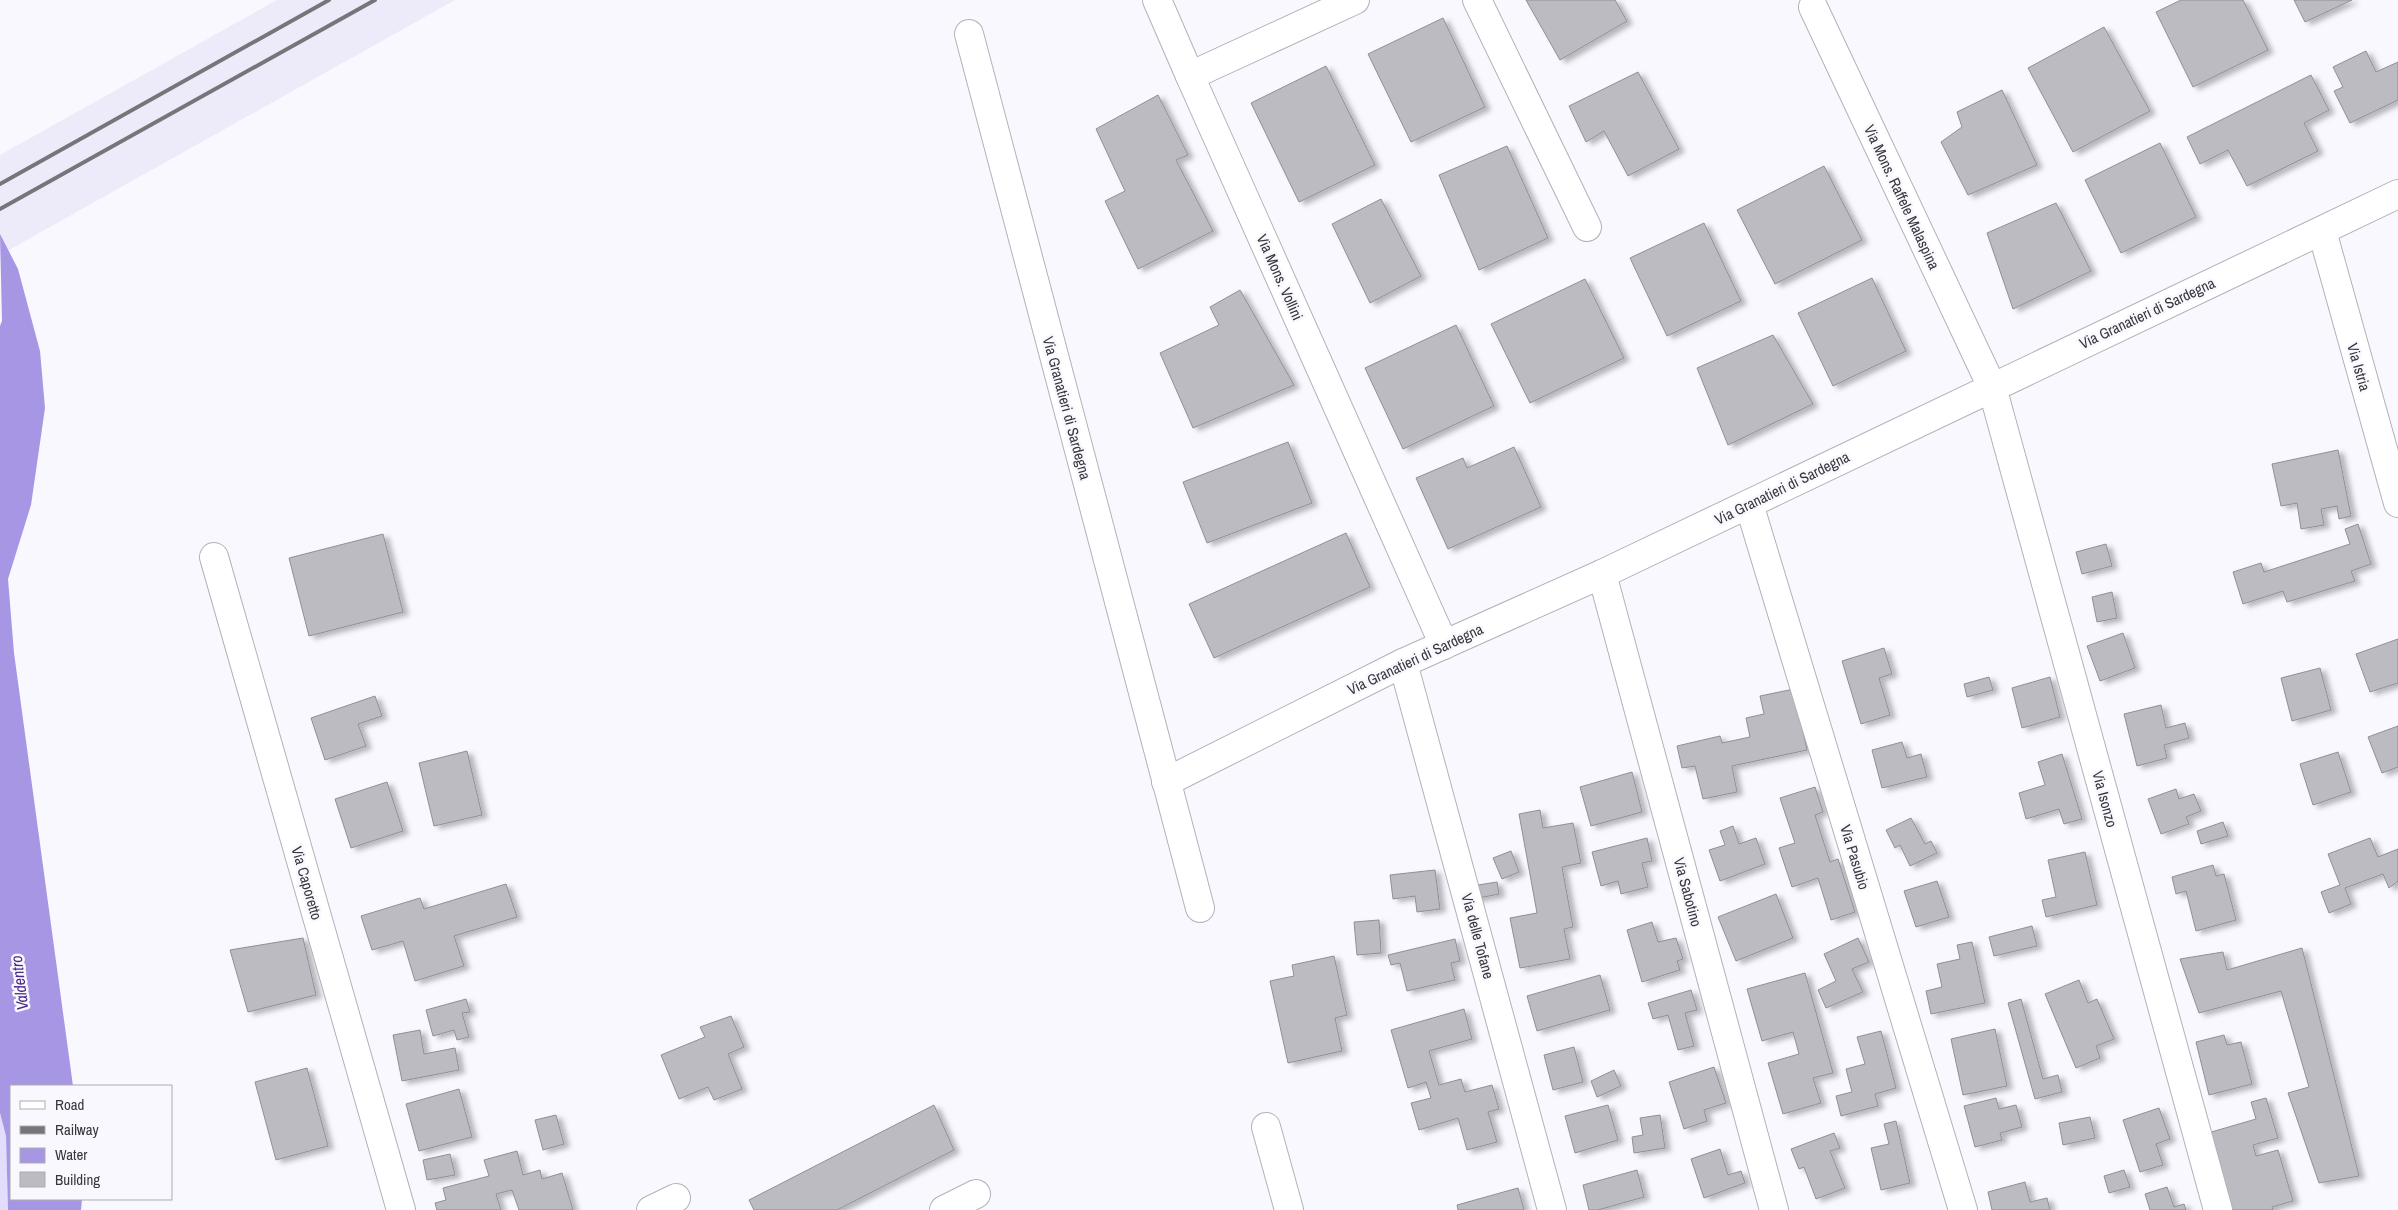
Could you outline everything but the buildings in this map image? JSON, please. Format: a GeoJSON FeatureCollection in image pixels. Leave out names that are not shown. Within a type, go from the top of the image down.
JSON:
{"type":"FeatureCollection","features":[{"type":"Feature","properties":{"kind":"street","name":"Via Mons. Vollini"},"geometry":{"type":"LineString","coordinates":[[1157,0],[1444,645]]}},
{"type":"Feature","properties":{"kind":"street"},"geometry":{"type":"LineString","coordinates":[[1190,76],[1355,0]]}},
{"type":"Feature","properties":{"kind":"street"},"geometry":{"type":"LineString","coordinates":[[1477,0],[1587,227]]}},
{"type":"Feature","properties":{"kind":"street","name":"Via Mons. Raffele Malaspina"},"geometry":{"type":"LineString","coordinates":[[1812,7],[1992,387]]}},
{"type":"Feature","properties":{"kind":"street","name":"Via Granatieri di Sardegna"},"geometry":{"type":"LineString","coordinates":[[969,34],[1200,908]]}},
{"type":"Feature","properties":{"kind":"street","name":"Via Granatieri di Sardegna"},"geometry":{"type":"LineString","coordinates":[[1166,782],[1404,663],[1602,574],[2398,194]]}},
{"type":"Feature","properties":{"kind":"street","name":"Via Istria"},"geometry":{"type":"LineString","coordinates":[[2322,231],[2398,503]]}},
{"type":"Feature","properties":{"kind":"street","name":"Via Isonzo"},"geometry":{"type":"LineString","coordinates":[[1992,387],[2218,1210]]}},
{"type":"Feature","properties":{"kind":"street","name":"Via Pasubio"},"geometry":{"type":"LineString","coordinates":[[1749,504],[1963,1210]]}},
{"type":"Feature","properties":{"kind":"street","name":"Via Caporetto"},"geometry":{"type":"LineString","coordinates":[[214,557],[401,1210]]}},
{"type":"Feature","properties":{"kind":"street","name":"Via Sabotino"},"geometry":{"type":"LineString","coordinates":[[1602,574],[1774,1210]]}},
{"type":"Feature","properties":{"kind":"street","name":"Via delle Tofane"},"geometry":{"type":"LineString","coordinates":[[1404,663],[1552,1210]]}},
{"type":"Feature","properties":{"kind":"street"},"geometry":{"type":"LineString","coordinates":[[1266,1127],[1289,1210]]}},
{"type":"Feature","properties":{"kind":"street"},"geometry":{"type":"LineString","coordinates":[[944,1210],[976,1194]]}},
{"type":"Feature","properties":{"kind":"street"},"geometry":{"type":"LineString","coordinates":[[651,1210],[676,1198]]}},
{"type":"Feature","properties":{"kind":"shaded area"},"geometry":{"type":"Polygon","coordinates":[[[277,0],[455,0],[0,255],[0,155],[277,0]]]}},
{"type":"Feature","properties":{"kind":"shaded area"},"geometry":{"type":"Polygon","coordinates":[[[0,1113],[6,1136],[8,1210],[0,1210],[0,1113]]]}},
{"type":"Feature","properties":{"kind":"water","name":"Valdentro"},"geometry":{"type":"Polygon","coordinates":[[[0,234],[18,269],[40,351],[45,408],[31,505],[8,579],[14,653],[73,1085],[10,1085],[10,1200],[82,1200],[81,1210],[8,1210],[6,1136],[0,1113],[0,326],[2,321],[0,234]]]}},
{"type":"Feature","properties":{"kind":"railway"},"geometry":{"type":"LineString","coordinates":[[0,184],[329,0]]}},
{"type":"Feature","properties":{"kind":"railway"},"geometry":{"type":"LineString","coordinates":[[0,209],[375,0]]}}]}
